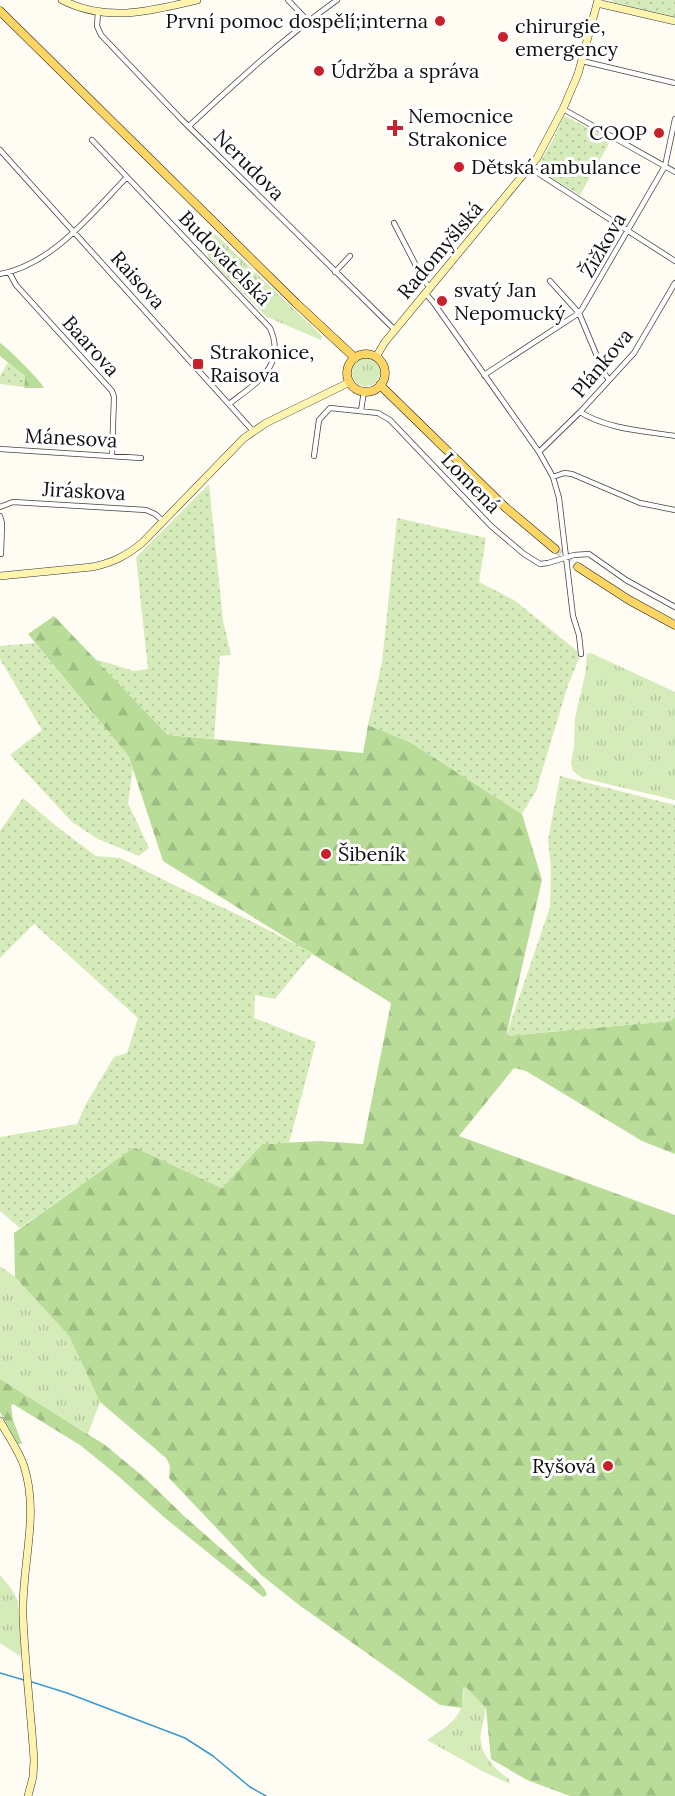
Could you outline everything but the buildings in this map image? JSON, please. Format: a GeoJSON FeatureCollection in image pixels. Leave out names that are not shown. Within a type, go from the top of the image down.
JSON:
{"type":"FeatureCollection","features":[{"type":"Feature","properties":{"kind":"main road"},"geometry":{"type":"LineString","coordinates":[[0,11],[355,358]]}},
{"type":"Feature","properties":{"kind":"main road"},"geometry":{"type":"LineString","coordinates":[[363,354],[376,357],[385,370],[380,385],[373,390],[364,391],[356,388],[350,382],[349,366],[355,358],[363,354]]}},
{"type":"Feature","properties":{"kind":"main road"},"geometry":{"type":"LineString","coordinates":[[380,385],[505,507],[555,549]]}},
{"type":"Feature","properties":{"kind":"main road"},"geometry":{"type":"LineString","coordinates":[[578,567],[629,600],[675,625]]}},
{"type":"Feature","properties":{"kind":"street"},"geometry":{"type":"LineString","coordinates":[[62,0],[74,6],[98,12],[136,13],[197,0]]}},
{"type":"Feature","properties":{"kind":"street"},"geometry":{"type":"LineString","coordinates":[[288,0],[308,21]]}},
{"type":"Feature","properties":{"kind":"street"},"geometry":{"type":"LineString","coordinates":[[189,126],[308,21],[337,0]]}},
{"type":"Feature","properties":{"kind":"street"},"geometry":{"type":"LineString","coordinates":[[598,1],[675,21]]}},
{"type":"Feature","properties":{"kind":"street","name":"Radomyšlská"},"geometry":{"type":"LineString","coordinates":[[376,357],[385,342],[530,168],[563,110],[582,61],[598,1]]}},
{"type":"Feature","properties":{"kind":"street","name":"Nerudova"},"geometry":{"type":"LineString","coordinates":[[98,12],[96,23],[99,32],[189,126],[395,330]]}},
{"type":"Feature","properties":{"kind":"street"},"geometry":{"type":"LineString","coordinates":[[582,61],[675,83]]}},
{"type":"Feature","properties":{"kind":"street"},"geometry":{"type":"LineString","coordinates":[[563,110],[675,172]]}},
{"type":"Feature","properties":{"kind":"street","name":"Žižkova"},"geometry":{"type":"LineString","coordinates":[[484,375],[579,313],[665,166],[675,119]]}},
{"type":"Feature","properties":{"kind":"street","name":"Budovatelská"},"geometry":{"type":"LineString","coordinates":[[92,141],[270,328],[275,343],[275,352],[269,370],[230,404]]}},
{"type":"Feature","properties":{"kind":"street","name":"Raisova"},"geometry":{"type":"LineString","coordinates":[[0,150],[253,431]]}},
{"type":"Feature","properties":{"kind":"street"},"geometry":{"type":"LineString","coordinates":[[530,168],[675,261]]}},
{"type":"Feature","properties":{"kind":"street"},"geometry":{"type":"LineString","coordinates":[[0,273],[22,268],[39,260],[73,232],[127,177]]}},
{"type":"Feature","properties":{"kind":"street"},"geometry":{"type":"LineString","coordinates":[[394,223],[424,281],[431,288]]}},
{"type":"Feature","properties":{"kind":"street"},"geometry":{"type":"LineString","coordinates":[[335,272],[350,256]]}},
{"type":"Feature","properties":{"kind":"street","name":"Baarova"},"geometry":{"type":"LineString","coordinates":[[9,272],[16,285],[112,391],[114,397],[112,455]]}},
{"type":"Feature","properties":{"kind":"street"},"geometry":{"type":"LineString","coordinates":[[550,281],[579,313],[609,380]]}},
{"type":"Feature","properties":{"kind":"street","name":"Plánkova"},"geometry":{"type":"LineString","coordinates":[[539,452],[580,412],[638,347],[675,283]]}},
{"type":"Feature","properties":{"kind":"street"},"geometry":{"type":"LineString","coordinates":[[426,294],[539,452],[553,477],[560,498],[573,616],[579,635],[581,654]]}},
{"type":"Feature","properties":{"kind":"street"},"geometry":{"type":"LineString","coordinates":[[0,576],[105,565],[130,552],[232,449],[253,431],[350,382]]}},
{"type":"Feature","properties":{"kind":"street"},"geometry":{"type":"LineString","coordinates":[[361,411],[364,391]]}},
{"type":"Feature","properties":{"kind":"street","name":"Lomená"},"geometry":{"type":"LineString","coordinates":[[314,456],[319,420],[327,410],[334,408],[378,413],[390,420],[491,526],[524,554],[540,564],[574,555],[589,554],[626,580],[675,607]]}},
{"type":"Feature","properties":{"kind":"street"},"geometry":{"type":"LineString","coordinates":[[580,412],[595,420],[675,436]]}},
{"type":"Feature","properties":{"kind":"street","name":"Mánesova"},"geometry":{"type":"LineString","coordinates":[[0,449],[141,458]]}},
{"type":"Feature","properties":{"kind":"street"},"geometry":{"type":"LineString","coordinates":[[553,477],[564,473],[572,474],[640,503],[675,510]]}},
{"type":"Feature","properties":{"kind":"street","name":"Jiráskova"},"geometry":{"type":"LineString","coordinates":[[0,507],[13,502],[146,510],[163,521]]}},
{"type":"Feature","properties":{"kind":"street"},"geometry":{"type":"LineString","coordinates":[[0,516],[2,523],[1,554]]}},
{"type":"Feature","properties":{"kind":"street"},"geometry":{"type":"LineString","coordinates":[[0,1421],[23,1464],[31,1497],[23,1616],[34,1760],[33,1777],[28,1796]]}},
{"type":"Feature","properties":{"kind":"green space"},"geometry":{"type":"Polygon","coordinates":[[[609,0],[675,0],[675,17],[616,3],[609,0]]]}},
{"type":"Feature","properties":{"kind":"green space"},"geometry":{"type":"Polygon","coordinates":[[[565,116],[611,140],[580,195],[546,175],[541,168],[540,162],[565,116]]]}},
{"type":"Feature","properties":{"kind":"green space"},"geometry":{"type":"Polygon","coordinates":[[[214,233],[322,336],[321,340],[267,317],[209,259],[204,245],[214,233]]]}},
{"type":"Feature","properties":{"kind":"green space"},"geometry":{"type":"Polygon","coordinates":[[[0,343],[24,364],[44,388],[24,388],[25,376],[0,356],[0,343]]]}},
{"type":"Feature","properties":{"kind":"green space"},"geometry":{"type":"Polygon","coordinates":[[[366,358],[376,362],[380,372],[376,382],[366,386],[356,382],[352,372],[356,362],[366,358]]]}},
{"type":"Feature","properties":{"kind":"green space"},"geometry":{"type":"Polygon","coordinates":[[[8,362],[25,376],[24,387],[0,384],[0,376],[8,362]]]}},
{"type":"Feature","properties":{"kind":"green space"},"geometry":{"type":"Polygon","coordinates":[[[209,484],[223,620],[231,655],[220,656],[214,739],[168,735],[95,659],[134,671],[148,669],[136,557],[209,484]]]}},
{"type":"Feature","properties":{"kind":"green space"},"geometry":{"type":"Polygon","coordinates":[[[397,518],[486,538],[479,582],[514,600],[581,654],[568,685],[536,791],[522,814],[410,742],[368,725],[382,662],[397,518]]]}},
{"type":"Feature","properties":{"kind":"green space"},"geometry":{"type":"Polygon","coordinates":[[[54,616],[168,735],[363,753],[368,725],[410,742],[522,814],[542,880],[506,1036],[670,1021],[675,1016],[675,1154],[642,1141],[526,1071],[514,1068],[459,1136],[675,1215],[675,1796],[570,1796],[527,1780],[491,1759],[486,1709],[466,1687],[463,1687],[462,1708],[440,1705],[299,1605],[260,1574],[169,1478],[170,1466],[166,1458],[100,1402],[69,1336],[15,1277],[14,1233],[134,1147],[222,1188],[262,1144],[320,1141],[363,1144],[391,1003],[163,861],[129,757],[28,634],[54,616]]]}},
{"type":"Feature","properties":{"kind":"green space"},"geometry":{"type":"Polygon","coordinates":[[[35,643],[129,757],[133,768],[128,803],[149,848],[139,856],[98,839],[72,822],[10,755],[42,730],[0,659],[0,646],[35,643]]]}},
{"type":"Feature","properties":{"kind":"green space"},"geometry":{"type":"Polygon","coordinates":[[[591,653],[675,692],[675,800],[582,778],[573,771],[571,763],[575,718],[585,675],[587,654],[591,653]]]}},
{"type":"Feature","properties":{"kind":"green space"},"geometry":{"type":"Polygon","coordinates":[[[560,776],[675,805],[675,1016],[670,1021],[506,1036],[550,907],[551,869],[548,840],[560,776]]]}},
{"type":"Feature","properties":{"kind":"green space"},"geometry":{"type":"Polygon","coordinates":[[[23,798],[96,856],[120,858],[313,953],[275,999],[255,995],[254,1018],[316,1042],[289,1143],[262,1144],[222,1188],[134,1147],[20,1228],[0,1211],[0,1137],[77,1124],[114,1057],[127,1053],[138,1018],[34,924],[0,958],[0,831],[23,798]]]}},
{"type":"Feature","properties":{"kind":"green space"},"geometry":{"type":"Polygon","coordinates":[[[0,1266],[15,1277],[69,1336],[100,1402],[88,1434],[0,1379],[0,1266]]]}},
{"type":"Feature","properties":{"kind":"green space"},"geometry":{"type":"Polygon","coordinates":[[[0,1379],[105,1445],[145,1478],[184,1516],[258,1581],[267,1595],[263,1597],[165,1518],[80,1445],[13,1404],[11,1406],[13,1420],[22,1444],[18,1444],[0,1412],[0,1379]]]}},
{"type":"Feature","properties":{"kind":"green space"},"geometry":{"type":"Polygon","coordinates":[[[0,1575],[18,1601],[20,1656],[0,1643],[0,1575]]]}},
{"type":"Feature","properties":{"kind":"green space"},"geometry":{"type":"Polygon","coordinates":[[[463,1687],[480,1699],[484,1705],[485,1714],[480,1739],[484,1753],[498,1771],[509,1779],[510,1784],[427,1740],[449,1725],[459,1713],[462,1706],[463,1687]]]}},
{"type":"Feature","properties":{"kind":"waterway"},"geometry":{"type":"LineString","coordinates":[[0,1673],[24,1680]]}},
{"type":"Feature","properties":{"kind":"waterway"},"geometry":{"type":"LineString","coordinates":[[32,1682],[185,1738],[213,1756],[250,1787],[266,1796]]}},
{"type":"Feature","properties":{"kind":"tunnel"},"geometry":{"type":"LineString","coordinates":[[555,549],[578,567]]}},
{"type":"Feature","properties":{"kind":"place","name":"První pomoc dospělí;interna"},"geometry":{"type":"Point","coordinates":[440,21]}},
{"type":"Feature","properties":{"kind":"place","name":"chirurgie, emergency"},"geometry":{"type":"Point","coordinates":[503,37]}},
{"type":"Feature","properties":{"kind":"place","name":"Údržba a správa"},"geometry":{"type":"Point","coordinates":[319,71]}},
{"type":"Feature","properties":{"kind":"place","name":"Nemocnice Strakonice"},"geometry":{"type":"Point","coordinates":[395,128]}},
{"type":"Feature","properties":{"kind":"place","name":"COOP"},"geometry":{"type":"Point","coordinates":[659,133]}},
{"type":"Feature","properties":{"kind":"place","name":"Dětská ambulance"},"geometry":{"type":"Point","coordinates":[459,167]}},
{"type":"Feature","properties":{"kind":"place","name":"svatý Jan Nepomucký"},"geometry":{"type":"Point","coordinates":[442,301]}},
{"type":"Feature","properties":{"kind":"place","name":"Strakonice, Raisova"},"geometry":{"type":"Point","coordinates":[198,364]}},
{"type":"Feature","properties":{"kind":"place","name":"Šibeník"},"geometry":{"type":"Point","coordinates":[326,854]}},
{"type":"Feature","properties":{"kind":"place","name":"Ryšová"},"geometry":{"type":"Point","coordinates":[608,1466]}}]}
